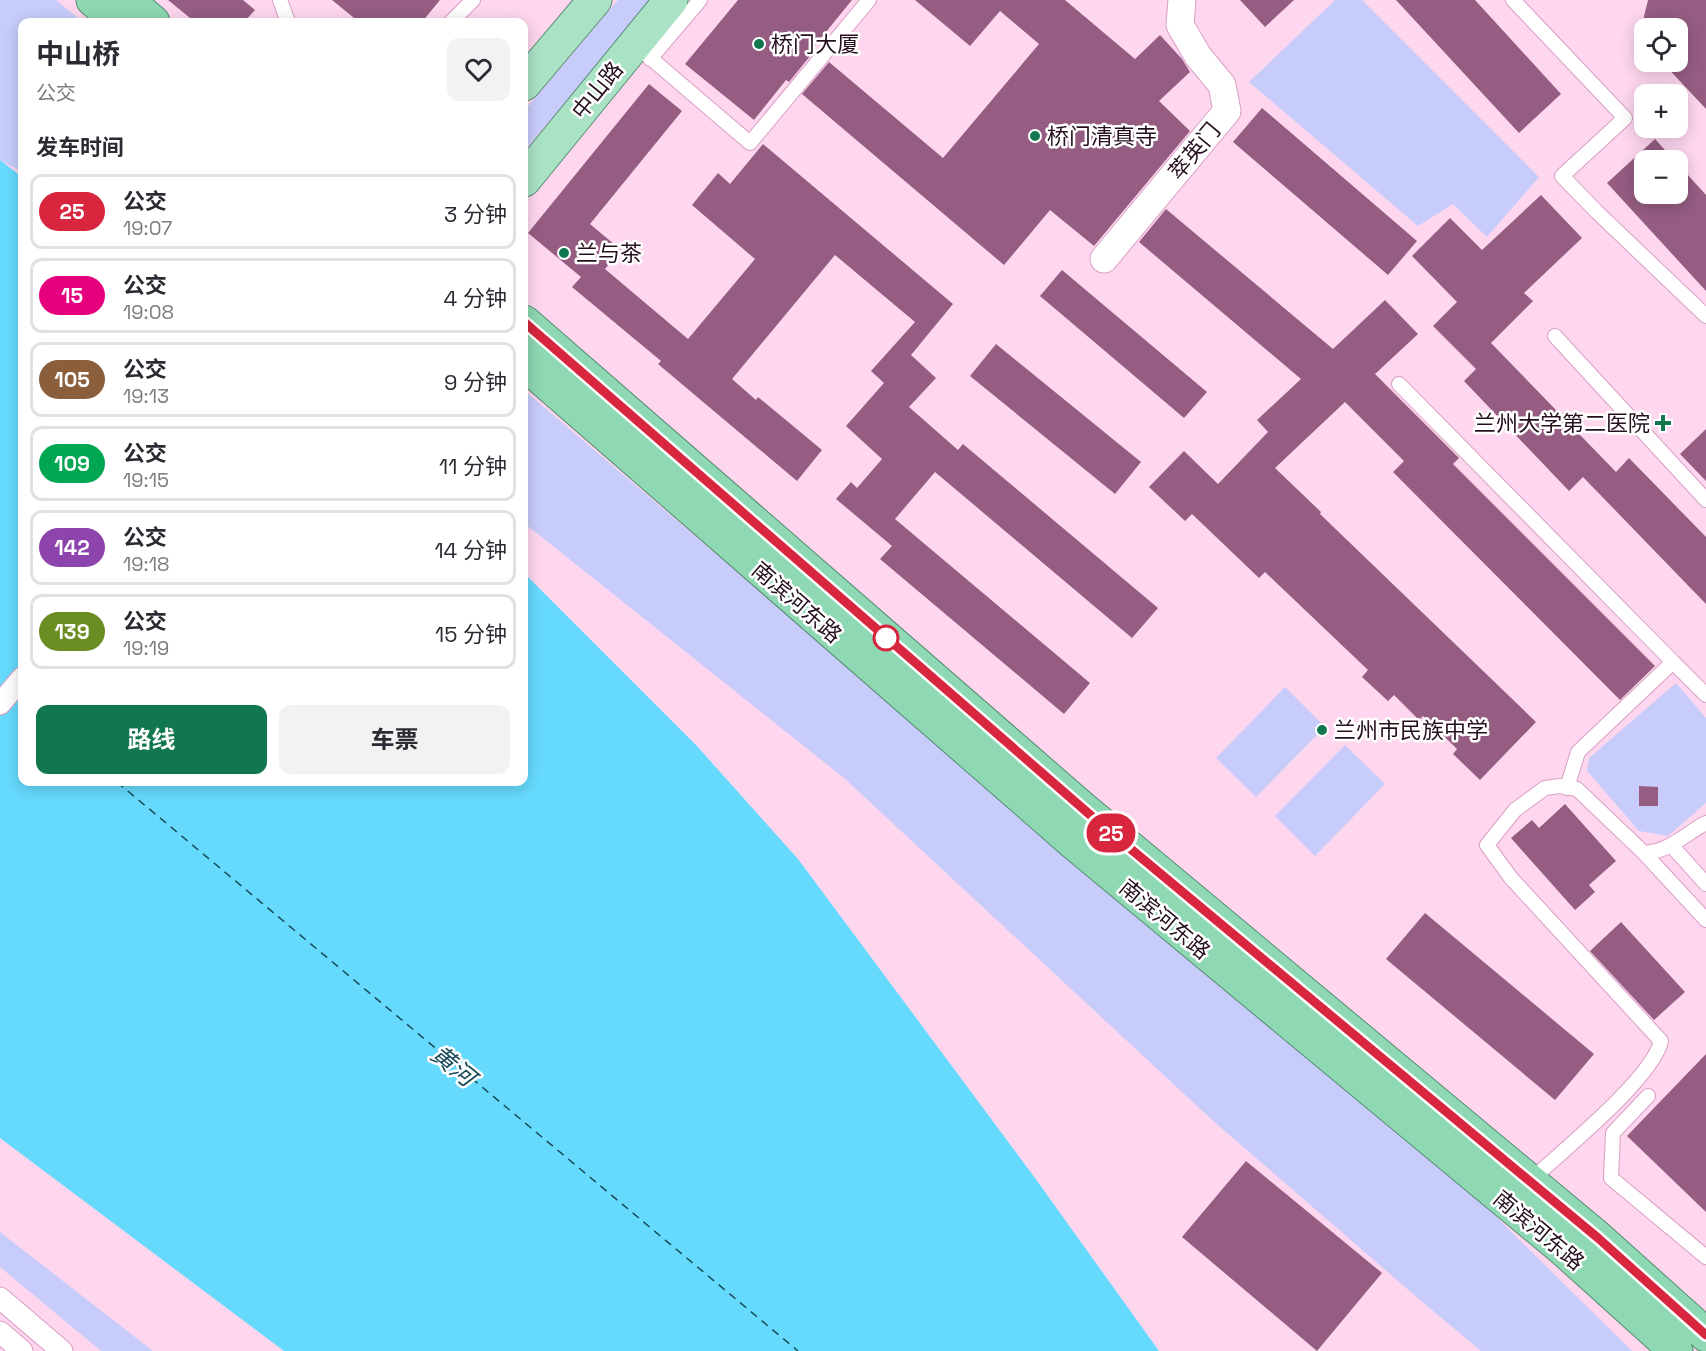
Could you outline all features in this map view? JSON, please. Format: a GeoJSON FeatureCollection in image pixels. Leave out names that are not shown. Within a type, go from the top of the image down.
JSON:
{"type":"FeatureCollection","features":[{"type":"Feature","properties":{"kind":"highway"},"geometry":{"type":"LineString","coordinates":[[93,0],[115,18]]}},
{"type":"Feature","properties":{"kind":"highway"},"geometry":{"type":"LineString","coordinates":[[127,0],[148,18]]}},
{"type":"Feature","properties":{"kind":"highway","name":"南滨河东路"},"geometry":{"type":"LineString","coordinates":[[528,325],[1096,820],[1598,1238],[1706,1335]]}},
{"type":"Feature","properties":{"kind":"highway","name":"南滨河东路"},"geometry":{"type":"LineString","coordinates":[[528,366],[1074,843],[1563,1249],[1676,1351]]}},
{"type":"Feature","properties":{"kind":"main road"},"geometry":{"type":"LineString","coordinates":[[528,79],[595,0]]}},
{"type":"Feature","properties":{"kind":"main road","name":"中山路"},"geometry":{"type":"LineString","coordinates":[[528,176],[642,52],[671,0]]}},
{"type":"Feature","properties":{"kind":"street","name":"萃英门"},"geometry":{"type":"LineString","coordinates":[[1104,260],[1227,111],[1222,85],[1198,56],[1180,25],[1182,0]]}},
{"type":"Feature","properties":{"kind":"street"},"geometry":{"type":"LineString","coordinates":[[0,704],[18,683]]}},
{"type":"Feature","properties":{"kind":"street"},"geometry":{"type":"LineString","coordinates":[[0,1298],[62,1351]]}},
{"type":"Feature","properties":{"kind":"street"},"geometry":{"type":"LineString","coordinates":[[0,1332],[22,1351]]}},
{"type":"Feature","properties":{"kind":"lane"},"geometry":{"type":"LineString","coordinates":[[280,0],[287,18]]}},
{"type":"Feature","properties":{"kind":"lane"},"geometry":{"type":"LineString","coordinates":[[455,18],[473,0]]}},
{"type":"Feature","properties":{"kind":"lane"},"geometry":{"type":"LineString","coordinates":[[700,0],[642,52],[750,143],[869,0]]}},
{"type":"Feature","properties":{"kind":"lane"},"geometry":{"type":"LineString","coordinates":[[1513,0],[1625,118],[1562,176],[1706,316]]}},
{"type":"Feature","properties":{"kind":"lane"},"geometry":{"type":"LineString","coordinates":[[1555,336],[1706,501]]}},
{"type":"Feature","properties":{"kind":"lane"},"geometry":{"type":"LineString","coordinates":[[1399,384],[1706,695]]}},
{"type":"Feature","properties":{"kind":"lane"},"geometry":{"type":"LineString","coordinates":[[1567,788],[1578,752],[1673,663]]}},
{"type":"Feature","properties":{"kind":"lane"},"geometry":{"type":"LineString","coordinates":[[1530,1181],[1635,1084],[1659,1051],[1661,1041],[1511,878],[1487,845],[1515,810],[1545,788],[1560,786],[1577,789],[1644,853],[1706,920]]}},
{"type":"Feature","properties":{"kind":"lane"},"geometry":{"type":"LineString","coordinates":[[1644,853],[1659,852],[1672,846],[1706,823]]}},
{"type":"Feature","properties":{"kind":"lane"},"geometry":{"type":"LineString","coordinates":[[1672,846],[1706,884]]}},
{"type":"Feature","properties":{"kind":"lane"},"geometry":{"type":"LineString","coordinates":[[1648,1096],[1613,1133],[1611,1178],[1706,1257]]}},
{"type":"Feature","properties":{"kind":"shaded area"},"geometry":{"type":"Polygon","coordinates":[[[0,0],[56,0],[78,18],[18,18],[18,170],[0,160],[0,0]]]}},
{"type":"Feature","properties":{"kind":"shaded area"},"geometry":{"type":"Polygon","coordinates":[[[618,0],[652,0],[528,146],[528,106],[618,0]]]}},
{"type":"Feature","properties":{"kind":"shaded area"},"geometry":{"type":"Polygon","coordinates":[[[1335,0],[1362,0],[1539,177],[1487,237],[1453,204],[1418,226],[1249,82],[1335,0]]]}},
{"type":"Feature","properties":{"kind":"shaded area"},"geometry":{"type":"Polygon","coordinates":[[[528,393],[1133,910],[1465,1186],[1632,1351],[1481,1351],[1211,1119],[844,778],[528,526],[528,393]]]}},
{"type":"Feature","properties":{"kind":"shaded area"},"geometry":{"type":"Polygon","coordinates":[[[1676,683],[1706,718],[1706,803],[1668,836],[1639,831],[1587,771],[1589,758],[1676,683]]]}},
{"type":"Feature","properties":{"kind":"shaded area"},"geometry":{"type":"Polygon","coordinates":[[[1285,687],[1325,727],[1256,797],[1216,758],[1285,687]]]}},
{"type":"Feature","properties":{"kind":"shaded area"},"geometry":{"type":"Polygon","coordinates":[[[1345,745],[1385,784],[1315,856],[1275,816],[1345,745]]]}},
{"type":"Feature","properties":{"kind":"shaded area"},"geometry":{"type":"Polygon","coordinates":[[[0,1232],[153,1351],[101,1351],[0,1267],[0,1232]]]}},
{"type":"Feature","properties":{"kind":"water","name":"黄河"},"geometry":{"type":"Polygon","coordinates":[[[0,160],[18,174],[18,786],[528,786],[528,577],[696,745],[798,859],[1035,1178],[1159,1351],[284,1351],[0,1138],[0,160]]]}},
{"type":"Feature","properties":{"kind":"building"},"geometry":{"type":"Polygon","coordinates":[[[168,0],[243,0],[255,10],[248,18],[190,18],[168,0]]]}},
{"type":"Feature","properties":{"kind":"building"},"geometry":{"type":"Polygon","coordinates":[[[332,0],[440,0],[425,18],[354,18],[332,0]]]}},
{"type":"Feature","properties":{"kind":"building","name":"桥门大厦"},"geometry":{"type":"Polygon","coordinates":[[[738,0],[852,0],[789,82],[786,80],[754,120],[685,64],[738,0]]]}},
{"type":"Feature","properties":{"kind":"building"},"geometry":{"type":"Polygon","coordinates":[[[915,0],[1065,0],[1135,59],[1160,35],[1182,59],[1190,72],[1159,101],[1190,131],[1094,246],[1050,210],[1004,265],[802,94],[829,62],[943,158],[1039,44],[1000,11],[970,46],[915,0]]]}},
{"type":"Feature","properties":{"kind":"building"},"geometry":{"type":"Polygon","coordinates":[[[1240,0],[1294,0],[1265,27],[1240,0]]]}},
{"type":"Feature","properties":{"kind":"building"},"geometry":{"type":"Polygon","coordinates":[[[1396,0],[1475,0],[1561,94],[1519,133],[1396,0]]]}},
{"type":"Feature","properties":{"kind":"building"},"geometry":{"type":"Polygon","coordinates":[[[1648,0],[1706,0],[1706,109],[1688,90],[1688,84],[1683,84],[1671,72],[1688,72],[1688,18],[1644,18],[1648,0]]]}},
{"type":"Feature","properties":{"kind":"building"},"geometry":{"type":"Polygon","coordinates":[[[649,84],[682,111],[590,224],[621,250],[605,269],[688,339],[755,259],[692,205],[718,173],[730,184],[763,144],[953,304],[911,355],[936,378],[909,407],[958,450],[963,444],[1158,608],[1132,638],[935,472],[895,519],[1090,683],[1064,714],[880,559],[892,546],[836,499],[851,482],[857,488],[882,459],[846,426],[884,383],[871,371],[915,322],[835,255],[732,379],[756,400],[758,397],[822,450],[797,481],[658,364],[661,361],[572,287],[581,277],[528,233],[649,84]]]}},
{"type":"Feature","properties":{"kind":"building"},"geometry":{"type":"Polygon","coordinates":[[[1262,108],[1417,241],[1388,275],[1233,142],[1262,108]]]}},
{"type":"Feature","properties":{"kind":"building"},"geometry":{"type":"Polygon","coordinates":[[[1655,139],[1665,150],[1643,150],[1655,139]]]}},
{"type":"Feature","properties":{"kind":"building"},"geometry":{"type":"Polygon","coordinates":[[[1634,158],[1634,204],[1688,204],[1688,175],[1706,195],[1706,291],[1607,183],[1634,158]]]}},
{"type":"Feature","properties":{"kind":"building"},"geometry":{"type":"Polygon","coordinates":[[[1541,195],[1582,238],[1524,293],[1533,301],[1491,343],[1616,472],[1629,458],[1706,537],[1706,604],[1583,477],[1569,491],[1464,381],[1476,369],[1433,326],[1457,302],[1412,256],[1450,218],[1482,250],[1541,195]]]}},
{"type":"Feature","properties":{"kind":"building"},"geometry":{"type":"Polygon","coordinates":[[[1166,209],[1333,349],[1385,300],[1418,334],[1375,374],[1459,458],[1453,464],[1655,666],[1620,700],[1393,472],[1404,461],[1345,402],[1275,468],[1536,722],[1480,780],[1453,754],[1457,749],[1423,716],[1419,720],[1394,695],[1388,701],[1362,677],[1368,670],[1265,572],[1259,578],[1192,514],[1185,521],[1149,487],[1184,451],[1218,484],[1268,432],[1257,420],[1301,379],[1139,242],[1166,209]]]}},
{"type":"Feature","properties":{"kind":"building"},"geometry":{"type":"Polygon","coordinates":[[[1062,270],[1207,392],[1184,418],[1040,296],[1062,270]]]}},
{"type":"Feature","properties":{"kind":"building"},"geometry":{"type":"Polygon","coordinates":[[[996,344],[1141,462],[1115,494],[970,376],[996,344]]]}},
{"type":"Feature","properties":{"kind":"building"},"geometry":{"type":"Polygon","coordinates":[[[1706,429],[1706,481],[1680,454],[1706,429]]]}},
{"type":"Feature","properties":{"kind":"building"},"geometry":{"type":"Polygon","coordinates":[[[1639,786],[1658,787],[1658,806],[1639,806],[1639,786]]]}},
{"type":"Feature","properties":{"kind":"building"},"geometry":{"type":"Polygon","coordinates":[[[1565,804],[1616,861],[1589,885],[1595,892],[1575,910],[1511,838],[1532,820],[1539,828],[1565,804]]]}},
{"type":"Feature","properties":{"kind":"building"},"geometry":{"type":"Polygon","coordinates":[[[1425,913],[1594,1054],[1555,1100],[1386,959],[1425,913]]]}},
{"type":"Feature","properties":{"kind":"building"},"geometry":{"type":"Polygon","coordinates":[[[1621,922],[1685,992],[1654,1020],[1590,951],[1621,922]]]}},
{"type":"Feature","properties":{"kind":"building"},"geometry":{"type":"Polygon","coordinates":[[[1706,1054],[1706,1212],[1627,1136],[1706,1054]]]}},
{"type":"Feature","properties":{"kind":"building"},"geometry":{"type":"Polygon","coordinates":[[[1246,1161],[1382,1273],[1317,1351],[1182,1237],[1246,1161]]]}},
{"type":"Feature","properties":{"kind":"ferry route"},"geometry":{"type":"LineString","coordinates":[[122,786],[798,1351]]}},
{"type":"Feature","properties":{"kind":"bus line","name":"25"},"geometry":{"type":"LineString","coordinates":[[528,325],[1096,820],[1598,1238],[1706,1335]]}},
{"type":"Feature","properties":{"kind":"place","name":"桥门大厦"},"geometry":{"type":"Point","coordinates":[759,44]}},
{"type":"Feature","properties":{"kind":"place","name":"桥门清真寺"},"geometry":{"type":"Point","coordinates":[1035,136]}},
{"type":"Feature","properties":{"kind":"place","name":"兰与茶"},"geometry":{"type":"Point","coordinates":[564,253]}},
{"type":"Feature","properties":{"kind":"place","name":"兰州大学第二医院"},"geometry":{"type":"Point","coordinates":[1663,423]}},
{"type":"Feature","properties":{"kind":"place","name":"兰州市民族中学"},"geometry":{"type":"Point","coordinates":[1322,730]}}]}
